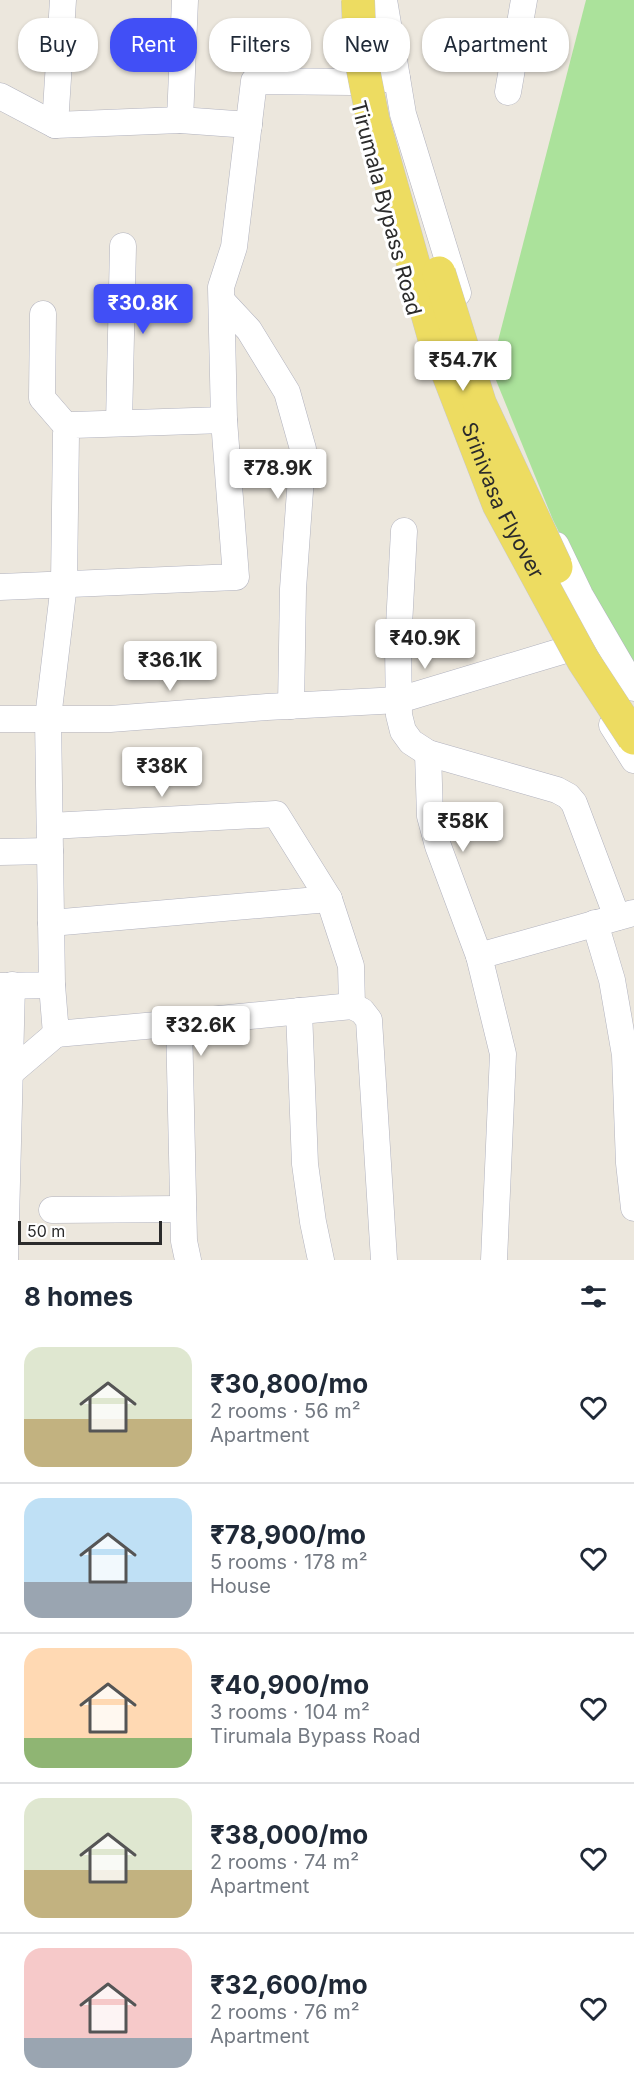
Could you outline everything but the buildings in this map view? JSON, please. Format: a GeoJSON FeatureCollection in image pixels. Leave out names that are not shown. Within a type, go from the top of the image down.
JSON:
{"type":"FeatureCollection","features":[{"type":"Feature","properties":{"kind":"main road","name":"Srinivasa Flyover"},"geometry":{"type":"LineString","coordinates":[[358,0],[360,54],[372,120],[434,338],[499,504],[583,660],[629,723]]}},
{"type":"Feature","properties":{"kind":"main road","name":"Srinivasa Flyover"},"geometry":{"type":"LineString","coordinates":[[375,0],[380,50],[395,122],[480,404],[629,723]]}},
{"type":"Feature","properties":{"kind":"street"},"geometry":{"type":"LineString","coordinates":[[55,125],[63,0]]}},
{"type":"Feature","properties":{"kind":"street"},"geometry":{"type":"LineString","coordinates":[[180,120],[185,0]]}},
{"type":"Feature","properties":{"kind":"street","name":"Tirumala Bypass Road"},"geometry":{"type":"LineString","coordinates":[[347,0],[352,82],[361,131],[433,376],[484,502],[571,668],[629,723],[634,760]]}},
{"type":"Feature","properties":{"kind":"street","name":"Tirumala Bypass Road"},"geometry":{"type":"LineString","coordinates":[[384,0],[403,114],[482,372],[544,520],[580,596],[634,688]]}},
{"type":"Feature","properties":{"kind":"street"},"geometry":{"type":"LineString","coordinates":[[508,92],[524,0]]}},
{"type":"Feature","properties":{"kind":"street"},"geometry":{"type":"LineString","coordinates":[[0,587],[236,577],[224,420],[221,287],[234,247],[254,81],[352,82],[397,78]]}},
{"type":"Feature","properties":{"kind":"street"},"geometry":{"type":"LineString","coordinates":[[0,96],[55,125],[180,120],[249,125]]}},
{"type":"Feature","properties":{"kind":"street"},"geometry":{"type":"LineString","coordinates":[[119,423],[123,246]]}},
{"type":"Feature","properties":{"kind":"street"},"geometry":{"type":"LineString","coordinates":[[222,301],[249,330],[287,392],[303,449],[293,589],[291,706]]}},
{"type":"Feature","properties":{"kind":"street"},"geometry":{"type":"LineString","coordinates":[[43,314],[42,398],[68,428]]}},
{"type":"Feature","properties":{"kind":"street"},"geometry":{"type":"LineString","coordinates":[[56,1034],[52,985],[48,718],[64,584],[66,433],[73,425],[224,420]]}},
{"type":"Feature","properties":{"kind":"street"},"geometry":{"type":"LineString","coordinates":[[404,531],[398,645],[399,715],[404,731],[411,742],[428,753],[557,790],[568,796],[574,803],[615,917],[612,980],[631,1093],[630,1163],[634,1208]]}},
{"type":"Feature","properties":{"kind":"street"},"geometry":{"type":"LineString","coordinates":[[0,719],[110,719],[399,700],[562,651]]}},
{"type":"Feature","properties":{"kind":"street"},"geometry":{"type":"LineString","coordinates":[[428,753],[430,816],[438,846],[479,956],[503,1054],[494,1260]]}},
{"type":"Feature","properties":{"kind":"street"},"geometry":{"type":"LineString","coordinates":[[0,852],[50,839],[276,814],[329,899],[351,966],[352,1006]]}},
{"type":"Feature","properties":{"kind":"street"},"geometry":{"type":"LineString","coordinates":[[51,923],[329,899]]}},
{"type":"Feature","properties":{"kind":"street"},"geometry":{"type":"LineString","coordinates":[[479,956],[615,917]]}},
{"type":"Feature","properties":{"kind":"street"},"geometry":{"type":"LineString","coordinates":[[5,1260],[9,1074],[6,985],[52,985]]}},
{"type":"Feature","properties":{"kind":"street"},"geometry":{"type":"LineString","coordinates":[[9,1074],[56,1034],[352,1006],[363,1011],[369,1020],[384,1260]]}},
{"type":"Feature","properties":{"kind":"street"},"geometry":{"type":"LineString","coordinates":[[299,1011],[305,1164],[321,1260]]}},
{"type":"Feature","properties":{"kind":"street"},"geometry":{"type":"LineString","coordinates":[[179,1023],[184,1241],[188,1260]]}},
{"type":"Feature","properties":{"kind":"street"},"geometry":{"type":"LineString","coordinates":[[52,1210],[183,1209]]}},
{"type":"Feature","properties":{"kind":"green space"},"geometry":{"type":"Polygon","coordinates":[[[586,0],[634,0],[634,685],[553,520],[491,368],[586,0]]]}}]}
